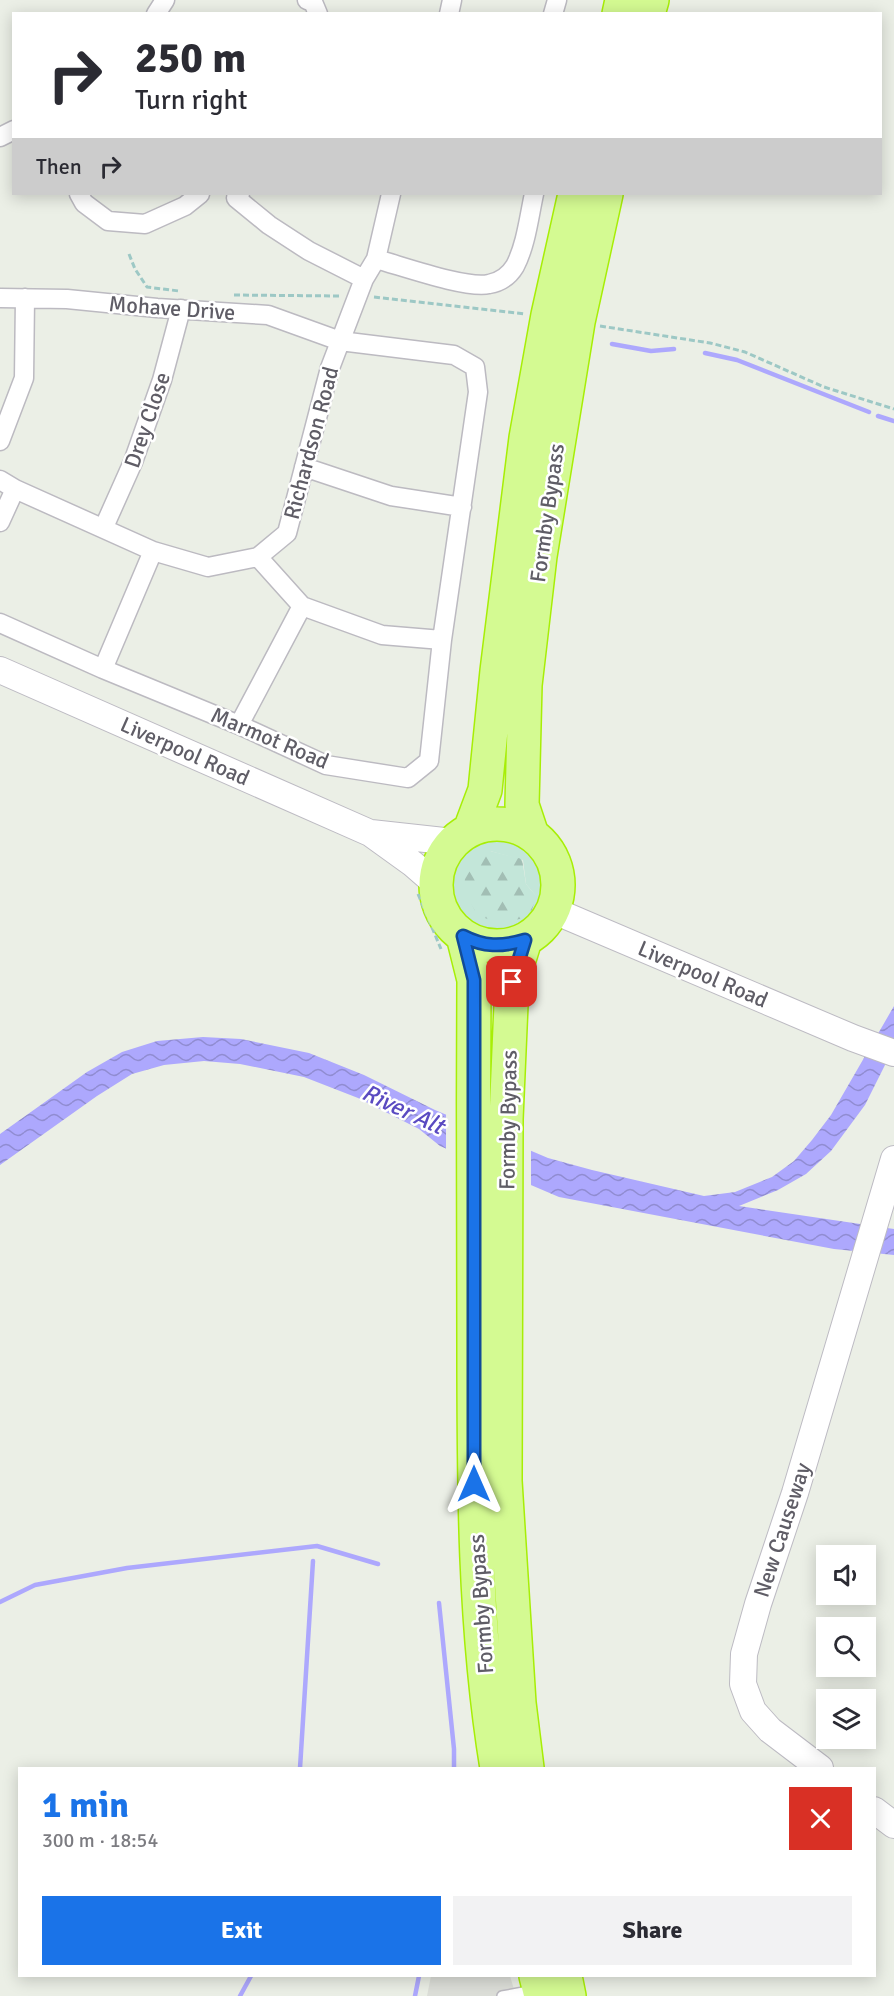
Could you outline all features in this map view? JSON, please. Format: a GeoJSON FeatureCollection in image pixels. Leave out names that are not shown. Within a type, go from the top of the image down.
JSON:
{"type":"FeatureCollection","features":[{"type":"Feature","properties":{"kind":"highway","name":"Formby Bypass"},"geometry":{"type":"LineString","coordinates":[[532,836],[522,805],[525,686],[540,556],[557,441],[563,319],[575,195]]}},
{"type":"Feature","properties":{"kind":"highway","name":"Formby Bypass"},"geometry":{"type":"LineString","coordinates":[[461,836],[485,790],[496,671],[526,438],[563,319],[606,195]]}},
{"type":"Feature","properties":{"kind":"highway"},"geometry":{"type":"LineString","coordinates":[[502,824],[518,828],[542,844],[556,868],[557,894],[554,908],[547,920],[525,940],[509,945],[493,946],[477,943],[452,944],[448,922],[424,874],[441,862],[461,836],[485,825],[502,824]]}},
{"type":"Feature","properties":{"kind":"highway","name":"Formby Bypass"},"geometry":{"type":"LineString","coordinates":[[525,940],[512,982],[506,1119],[505,1481],[519,1703],[527,1767]]}},
{"type":"Feature","properties":{"kind":"highway","name":"Formby Bypass"},"geometry":{"type":"LineString","coordinates":[[452,944],[474,980],[474,1484],[478,1576],[489,1715],[497,1767]]}},
{"type":"Feature","properties":{"kind":"street"},"geometry":{"type":"LineString","coordinates":[[307,0],[313,2],[317,12]]}},
{"type":"Feature","properties":{"kind":"street"},"geometry":{"type":"LineString","coordinates":[[80,195],[84,203],[108,221],[145,224],[185,206],[199,195]]}},
{"type":"Feature","properties":{"kind":"street"},"geometry":{"type":"LineString","coordinates":[[239,195],[236,198],[269,225],[361,288]]}},
{"type":"Feature","properties":{"kind":"street","name":"Richardson Road"},"geometry":{"type":"LineString","coordinates":[[7,484],[153,551],[208,567],[258,557],[287,533],[330,368],[361,288],[376,259],[391,195]]}},
{"type":"Feature","properties":{"kind":"street"},"geometry":{"type":"LineString","coordinates":[[376,259],[472,285],[489,284],[504,279],[514,267],[520,254],[534,195]]}},
{"type":"Feature","properties":{"kind":"street","name":"Mohave Drive"},"geometry":{"type":"LineString","coordinates":[[0,297],[183,300],[267,315],[340,341],[454,355],[475,367],[478,392],[462,507]]}},
{"type":"Feature","properties":{"kind":"street"},"geometry":{"type":"LineString","coordinates":[[0,441],[24,378],[26,298]]}},
{"type":"Feature","properties":{"kind":"street","name":"Drey Close"},"geometry":{"type":"LineString","coordinates":[[104,527],[137,452],[162,380],[183,300]]}},
{"type":"Feature","properties":{"kind":"street"},"geometry":{"type":"LineString","coordinates":[[304,467],[392,496],[462,507]]}},
{"type":"Feature","properties":{"kind":"street"},"geometry":{"type":"LineString","coordinates":[[0,522],[7,484]]}},
{"type":"Feature","properties":{"kind":"street","name":"Marmot Road"},"geometry":{"type":"LineString","coordinates":[[0,623],[103,669],[239,725],[326,765],[408,778],[429,761],[442,640],[462,507]]}},
{"type":"Feature","properties":{"kind":"street"},"geometry":{"type":"LineString","coordinates":[[103,669],[153,551]]}},
{"type":"Feature","properties":{"kind":"street"},"geometry":{"type":"LineString","coordinates":[[258,557],[302,606],[382,635],[442,640]]}},
{"type":"Feature","properties":{"kind":"street"},"geometry":{"type":"LineString","coordinates":[[239,725],[302,606]]}},
{"type":"Feature","properties":{"kind":"street","name":"Liverpool Road"},"geometry":{"type":"LineString","coordinates":[[0,670],[370,833],[424,874]]}},
{"type":"Feature","properties":{"kind":"street","name":"Liverpool Road"},"geometry":{"type":"LineString","coordinates":[[370,833],[461,836]]}},
{"type":"Feature","properties":{"kind":"street","name":"Liverpool Road"},"geometry":{"type":"LineString","coordinates":[[554,908],[564,915],[853,1038],[894,1053]]}},
{"type":"Feature","properties":{"kind":"street","name":"New Causeway"},"geometry":{"type":"LineString","coordinates":[[819,1767],[770,1730],[753,1711],[742,1684],[744,1654],[795,1493],[894,1159]]}},
{"type":"Feature","properties":{"kind":"street"},"geometry":{"type":"LineString","coordinates":[[876,1812],[894,1825]]}},
{"type":"Feature","properties":{"kind":"lane"},"geometry":{"type":"LineString","coordinates":[[501,1996],[550,1986]]}},
{"type":"Feature","properties":{"kind":"path"},"geometry":{"type":"LineString","coordinates":[[129,254],[135,269],[147,287],[183,300]]}},
{"type":"Feature","properties":{"kind":"path"},"geometry":{"type":"LineString","coordinates":[[226,295],[361,288],[484,310],[563,319],[710,343],[746,352],[824,387],[894,409]]}},
{"type":"Feature","properties":{"kind":"path"},"geometry":{"type":"LineString","coordinates":[[424,874],[418,898],[452,944]]}},
{"type":"Feature","properties":{"kind":"shaded area"},"geometry":{"type":"Polygon","coordinates":[[[431,1977],[510,1977],[516,1996],[427,1996],[431,1977]]]}},
{"type":"Feature","properties":{"kind":"green space"},"geometry":{"type":"Polygon","coordinates":[[[492,835],[509,837],[529,848],[539,860],[546,880],[544,899],[539,911],[523,927],[499,935],[478,932],[462,923],[451,908],[446,891],[448,873],[455,856],[470,843],[492,835]],[[490,851],[536,896],[526,884],[523,860],[490,851]]]}},
{"type":"Feature","properties":{"kind":"green space"},"geometry":{"type":"Polygon","coordinates":[[[490,851],[522,859],[526,884],[536,896],[530,917],[498,923],[477,915],[464,888],[466,865],[490,851]]]}},
{"type":"Feature","properties":{"kind":"water","name":"River Alt"},"geometry":{"type":"Polygon","coordinates":[[[894,1006],[894,1047],[865,1105],[831,1151],[806,1174],[778,1190],[739,1206],[894,1229],[894,1255],[834,1249],[559,1197],[440,1146],[419,1129],[358,1098],[304,1077],[240,1064],[204,1061],[164,1065],[132,1074],[0,1165],[0,1134],[87,1072],[122,1052],[157,1041],[203,1037],[241,1039],[309,1053],[364,1075],[435,1110],[548,1158],[704,1196],[735,1192],[772,1177],[794,1161],[812,1140],[831,1115],[894,1006]]]}},
{"type":"Feature","properties":{"kind":"pier"},"geometry":{"type":"Polygon","coordinates":[[[446,1112],[531,1147],[531,1188],[446,1152],[446,1112]]]}},
{"type":"Feature","properties":{"kind":"waterway"},"geometry":{"type":"LineString","coordinates":[[612,344],[651,351],[674,349]]}},
{"type":"Feature","properties":{"kind":"waterway"},"geometry":{"type":"LineString","coordinates":[[705,353],[737,360],[869,412]]}},
{"type":"Feature","properties":{"kind":"waterway"},"geometry":{"type":"LineString","coordinates":[[878,416],[894,421]]}},
{"type":"Feature","properties":{"kind":"waterway"},"geometry":{"type":"LineString","coordinates":[[0,1602],[35,1585],[127,1568],[317,1546],[378,1564]]}},
{"type":"Feature","properties":{"kind":"waterway"},"geometry":{"type":"LineString","coordinates":[[300,1767],[313,1561]]}},
{"type":"Feature","properties":{"kind":"waterway"},"geometry":{"type":"LineString","coordinates":[[439,1603],[454,1767]]}},
{"type":"Feature","properties":{"kind":"waterway"},"geometry":{"type":"LineString","coordinates":[[240,1996],[250,1977]]}},
{"type":"Feature","properties":{"kind":"waterway"},"geometry":{"type":"LineString","coordinates":[[415,1996],[419,1977]]}},
{"type":"Feature","properties":{"kind":"route"},"geometry":{"type":"LineString","coordinates":[[474,1484],[474,980],[463,936],[477,943],[493,946],[509,945],[525,940],[512,982]]}}]}
